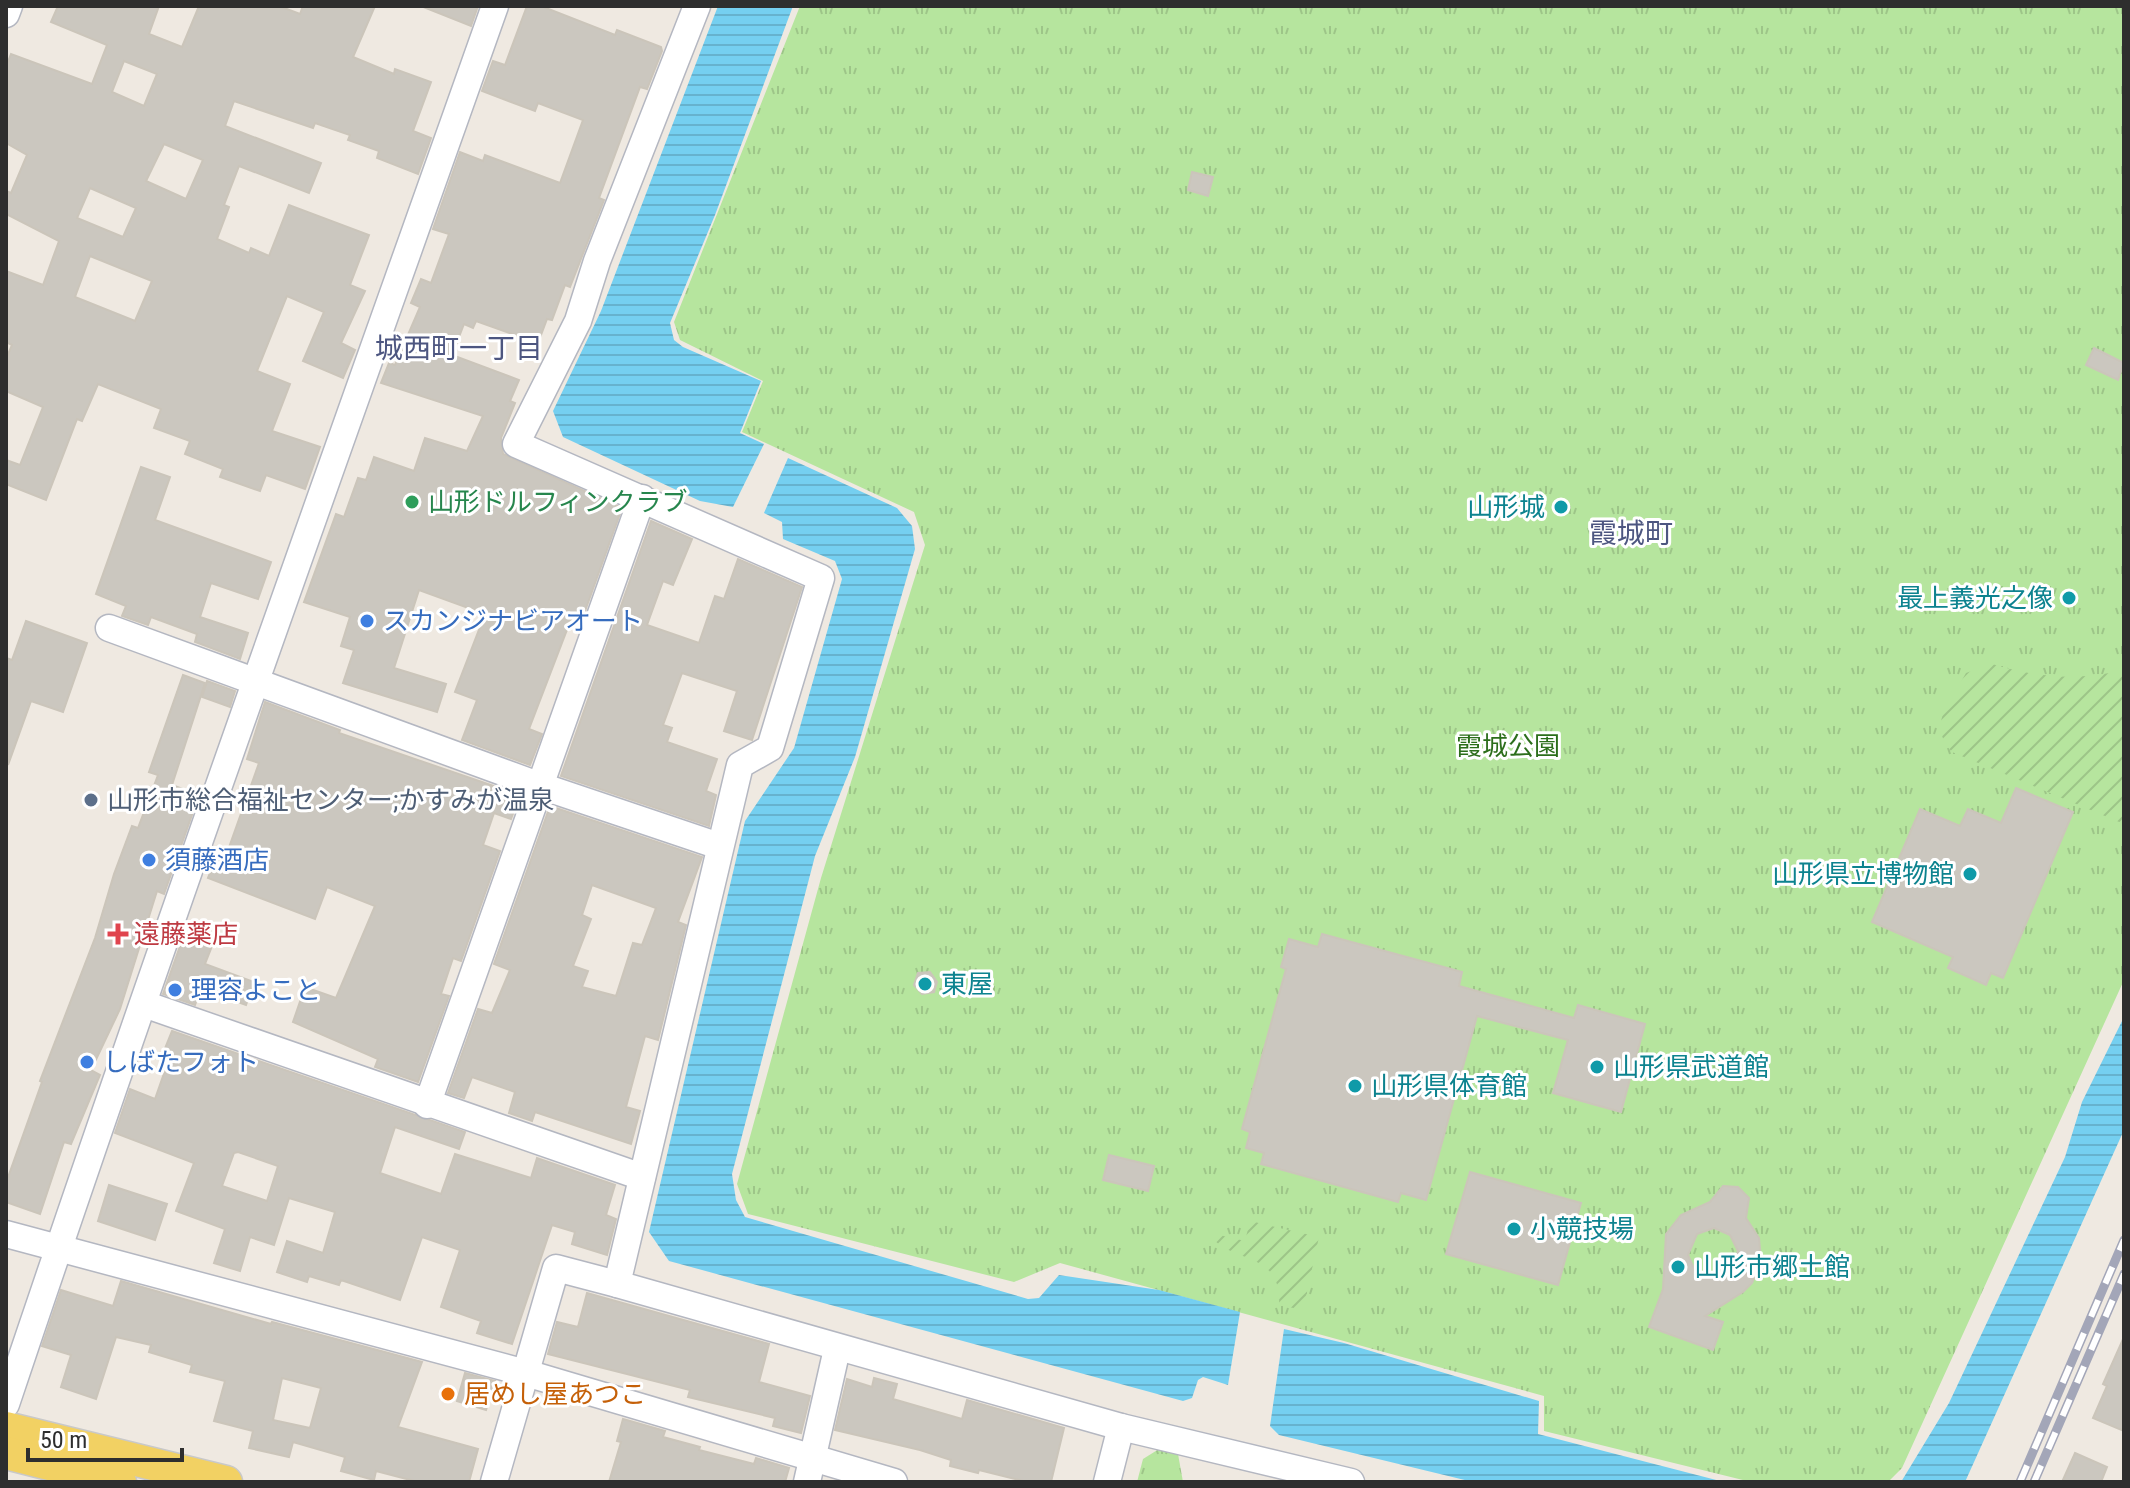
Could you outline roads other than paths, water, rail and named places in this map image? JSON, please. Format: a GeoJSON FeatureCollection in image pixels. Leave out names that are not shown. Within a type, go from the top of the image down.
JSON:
{"type":"FeatureCollection","features":[{"type":"Feature","properties":{"kind":"main road"},"geometry":{"type":"LineString","coordinates":[[6,1428],[226,1482]]}},
{"type":"Feature","properties":{"kind":"main road"},"geometry":{"type":"LineString","coordinates":[[6,1453],[120,1482]]}},
{"type":"Feature","properties":{"kind":"street"},"geometry":{"type":"LineString","coordinates":[[6,14],[9,6]]}},
{"type":"Feature","properties":{"kind":"street"},"geometry":{"type":"LineString","coordinates":[[6,1404],[199,841],[258,683],[311,518],[360,392],[495,6]]}},
{"type":"Feature","properties":{"kind":"street"},"geometry":{"type":"LineString","coordinates":[[617,1284],[740,765],[770,748],[821,578],[516,444],[578,321],[597,261],[697,6]]}},
{"type":"Feature","properties":{"kind":"street"},"geometry":{"type":"LineString","coordinates":[[427,1105],[642,498]]}},
{"type":"Feature","properties":{"kind":"street"},"geometry":{"type":"LineString","coordinates":[[109,628],[538,785],[719,846]]}},
{"type":"Feature","properties":{"kind":"street"},"geometry":{"type":"LineString","coordinates":[[144,1004],[427,1105],[642,1177]]}},
{"type":"Feature","properties":{"kind":"street"},"geometry":{"type":"LineString","coordinates":[[6,1234],[526,1373],[809,1471],[894,1482]]}},
{"type":"Feature","properties":{"kind":"street"},"geometry":{"type":"LineString","coordinates":[[494,1482],[556,1268],[1121,1427],[1264,1473],[1351,1482]]}},
{"type":"Feature","properties":{"kind":"street"},"geometry":{"type":"LineString","coordinates":[[809,1471],[837,1349]]}},
{"type":"Feature","properties":{"kind":"street"},"geometry":{"type":"LineString","coordinates":[[1107,1482],[1121,1427]]}},
{"type":"Feature","properties":{"kind":"water"},"geometry":{"type":"Polygon","coordinates":[[[718,6],[793,6],[715,215],[670,323],[674,340],[683,347],[761,381],[740,433],[764,444],[733,507],[700,501],[563,437],[553,411],[601,311],[718,6]]]}},
{"type":"Feature","properties":{"kind":"water"},"geometry":{"type":"Polygon","coordinates":[[[788,458],[897,508],[912,526],[915,549],[855,757],[815,856],[732,1174],[736,1200],[745,1217],[1028,1299],[1039,1298],[1059,1275],[1159,1290],[1240,1312],[1228,1385],[1203,1377],[1198,1380],[1192,1398],[1183,1401],[669,1261],[649,1232],[745,821],[794,748],[842,579],[835,561],[783,539],[782,522],[764,513],[788,458]]]}},
{"type":"Feature","properties":{"kind":"water"},"geometry":{"type":"Polygon","coordinates":[[[2124,1017],[2124,1130],[1965,1482],[1901,1482],[1949,1403],[2065,1157],[2082,1102],[2124,1017]]]}},
{"type":"Feature","properties":{"kind":"water"},"geometry":{"type":"Polygon","coordinates":[[[1284,1329],[1344,1343],[1539,1401],[1538,1434],[1724,1482],[1473,1482],[1279,1435],[1270,1426],[1284,1329]]]}},
{"type":"Feature","properties":{"kind":"railway"},"geometry":{"type":"LineString","coordinates":[[2020,1482],[2124,1240]]}},
{"type":"Feature","properties":{"kind":"railway"},"geometry":{"type":"LineString","coordinates":[[2034,1482],[2124,1274]]}},
{"type":"Feature","properties":{"kind":"place","name":"山形ドルフィンクラブ"},"geometry":{"type":"Point","coordinates":[412,502]}},
{"type":"Feature","properties":{"kind":"place","name":"山形城"},"geometry":{"type":"Point","coordinates":[1561,507]}},
{"type":"Feature","properties":{"kind":"place","name":"最上義光之像"},"geometry":{"type":"Point","coordinates":[2069,598]}},
{"type":"Feature","properties":{"kind":"place","name":"スカンジナビアオート"},"geometry":{"type":"Point","coordinates":[367,621]}},
{"type":"Feature","properties":{"kind":"place","name":"山形市総合福祉センター;かすみが温泉"},"geometry":{"type":"Point","coordinates":[91,800]}},
{"type":"Feature","properties":{"kind":"place","name":"須藤酒店"},"geometry":{"type":"Point","coordinates":[149,860]}},
{"type":"Feature","properties":{"kind":"place","name":"山形県立博物館"},"geometry":{"type":"Point","coordinates":[1970,874]}},
{"type":"Feature","properties":{"kind":"place","name":"遠藤薬店"},"geometry":{"type":"Point","coordinates":[118,934]}},
{"type":"Feature","properties":{"kind":"place","name":"東屋"},"geometry":{"type":"Point","coordinates":[925,984]}},
{"type":"Feature","properties":{"kind":"place","name":"理容よこと"},"geometry":{"type":"Point","coordinates":[175,990]}},
{"type":"Feature","properties":{"kind":"place","name":"しばたフォト"},"geometry":{"type":"Point","coordinates":[87,1062]}},
{"type":"Feature","properties":{"kind":"place","name":"山形県武道館"},"geometry":{"type":"Point","coordinates":[1597,1067]}},
{"type":"Feature","properties":{"kind":"place","name":"山形県体育館"},"geometry":{"type":"Point","coordinates":[1355,1086]}},
{"type":"Feature","properties":{"kind":"place","name":"小競技場"},"geometry":{"type":"Point","coordinates":[1514,1229]}},
{"type":"Feature","properties":{"kind":"place","name":"山形市郷土館"},"geometry":{"type":"Point","coordinates":[1678,1267]}},
{"type":"Feature","properties":{"kind":"place","name":"居めし屋あつこ"},"geometry":{"type":"Point","coordinates":[448,1394]}},
{"type":"Feature","properties":{"kind":"district","name":"城西町一丁目"},"geometry":{"type":"Point","coordinates":[459,348]}},
{"type":"Feature","properties":{"kind":"district","name":"霞城町"},"geometry":{"type":"Point","coordinates":[1631,533]}},
{"type":"Feature","properties":{"kind":"park label","name":"霞城公園"},"geometry":{"type":"Point","coordinates":[1508,746]}}]}
